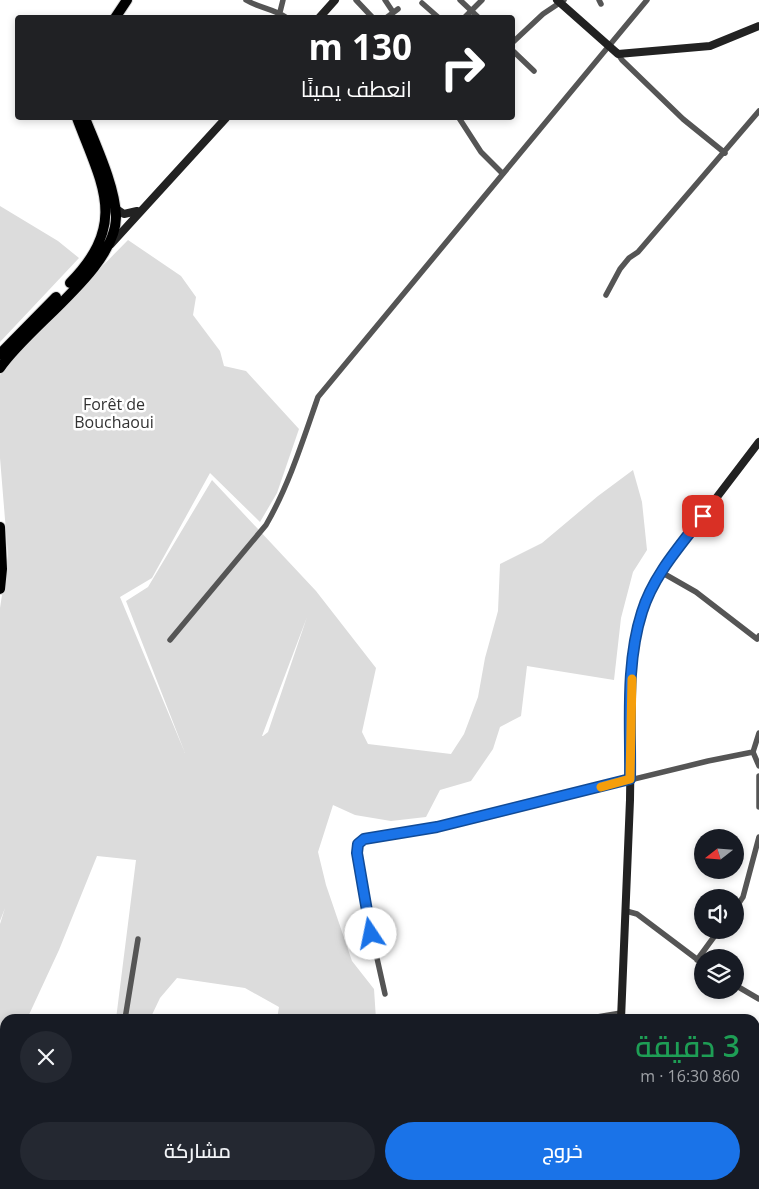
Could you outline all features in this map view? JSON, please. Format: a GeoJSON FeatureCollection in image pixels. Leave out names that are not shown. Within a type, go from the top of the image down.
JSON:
{"type":"FeatureCollection","features":[{"type":"Feature","properties":{"kind":"highway"},"geometry":{"type":"LineString","coordinates":[[110,15],[120,0]]}},
{"type":"Feature","properties":{"kind":"highway"},"geometry":{"type":"LineString","coordinates":[[118,15],[127,0]]}},
{"type":"Feature","properties":{"kind":"highway"},"geometry":{"type":"LineString","coordinates":[[1,353],[78,275],[96,251],[104,236],[106,221],[104,197],[98,174],[78,120]]}},
{"type":"Feature","properties":{"kind":"highway"},"geometry":{"type":"LineString","coordinates":[[0,368],[20,343],[89,273],[109,247],[115,227],[115,208],[86,120]]}},
{"type":"Feature","properties":{"kind":"highway"},"geometry":{"type":"LineString","coordinates":[[0,528],[2,569],[0,589]]}},
{"type":"Feature","properties":{"kind":"main road"},"geometry":{"type":"LineString","coordinates":[[321,15],[335,0]]}},
{"type":"Feature","properties":{"kind":"main road"},"geometry":{"type":"LineString","coordinates":[[560,1],[618,54],[710,46],[759,26]]}},
{"type":"Feature","properties":{"kind":"main road"},"geometry":{"type":"LineString","coordinates":[[109,247],[224,120]]}},
{"type":"Feature","properties":{"kind":"main road"},"geometry":{"type":"LineString","coordinates":[[115,208],[120,214],[130,214],[147,203]]}},
{"type":"Feature","properties":{"kind":"main road"},"geometry":{"type":"LineString","coordinates":[[621,1014],[626,911],[632,659],[642,612],[661,572],[759,442]]}},
{"type":"Feature","properties":{"kind":"street"},"geometry":{"type":"LineString","coordinates":[[246,0],[258,7],[280,12],[283,15]]}},
{"type":"Feature","properties":{"kind":"street"},"geometry":{"type":"LineString","coordinates":[[280,12],[283,0]]}},
{"type":"Feature","properties":{"kind":"street"},"geometry":{"type":"LineString","coordinates":[[356,0],[370,15]]}},
{"type":"Feature","properties":{"kind":"street"},"geometry":{"type":"LineString","coordinates":[[385,0],[395,11],[390,15]]}},
{"type":"Feature","properties":{"kind":"street"},"geometry":{"type":"LineString","coordinates":[[460,0],[476,15]]}},
{"type":"Feature","properties":{"kind":"street"},"geometry":{"type":"LineString","coordinates":[[467,15],[482,0]]}},
{"type":"Feature","properties":{"kind":"street"},"geometry":{"type":"LineString","coordinates":[[170,640],[266,525],[277,507],[294,466],[318,397],[647,0]]}},
{"type":"Feature","properties":{"kind":"street"},"geometry":{"type":"LineString","coordinates":[[515,40],[560,1]]}},
{"type":"Feature","properties":{"kind":"street"},"geometry":{"type":"LineString","coordinates":[[422,3],[436,15]]}},
{"type":"Feature","properties":{"kind":"street"},"geometry":{"type":"LineString","coordinates":[[515,53],[534,70]]}},
{"type":"Feature","properties":{"kind":"street"},"geometry":{"type":"LineString","coordinates":[[618,54],[676,112],[725,153]]}},
{"type":"Feature","properties":{"kind":"street"},"geometry":{"type":"LineString","coordinates":[[606,295],[629,258],[638,252],[725,153],[759,111]]}},
{"type":"Feature","properties":{"kind":"street"},"geometry":{"type":"LineString","coordinates":[[460,120],[482,152],[502,174]]}},
{"type":"Feature","properties":{"kind":"street"},"geometry":{"type":"LineString","coordinates":[[661,572],[696,592],[758,639]]}},
{"type":"Feature","properties":{"kind":"street"},"geometry":{"type":"LineString","coordinates":[[759,732],[753,752],[759,766]]}},
{"type":"Feature","properties":{"kind":"street"},"geometry":{"type":"LineString","coordinates":[[385,994],[368,918],[357,853],[358,844],[364,839],[437,827],[630,779],[753,752]]}},
{"type":"Feature","properties":{"kind":"street"},"geometry":{"type":"LineString","coordinates":[[759,776],[759,807]]}},
{"type":"Feature","properties":{"kind":"street"},"geometry":{"type":"LineString","coordinates":[[744,893],[759,837]]}},
{"type":"Feature","properties":{"kind":"street"},"geometry":{"type":"LineString","coordinates":[[626,911],[636,914],[694,957]]}},
{"type":"Feature","properties":{"kind":"street"},"geometry":{"type":"LineString","coordinates":[[126,1014],[138,940]]}},
{"type":"Feature","properties":{"kind":"street"},"geometry":{"type":"LineString","coordinates":[[744,990],[759,999]]}},
{"type":"Feature","properties":{"kind":"green space"},"geometry":{"type":"Polygon","coordinates":[[[0,206],[58,241],[79,258],[0,342],[0,206]]]}},
{"type":"Feature","properties":{"kind":"green space","name":"Forêt de Bouchaoui"},"geometry":{"type":"Polygon","coordinates":[[[128,240],[181,276],[196,297],[193,315],[220,351],[224,366],[246,371],[299,429],[277,493],[260,522],[210,473],[152,578],[120,597],[185,753],[126,601],[148,587],[212,480],[316,591],[376,668],[362,732],[368,744],[451,754],[464,734],[478,697],[485,658],[498,611],[500,564],[542,543],[598,496],[633,470],[642,502],[647,550],[633,572],[621,618],[614,680],[527,666],[521,716],[500,727],[493,749],[471,781],[440,790],[426,817],[391,821],[355,815],[333,805],[318,852],[326,885],[352,961],[374,989],[376,1014],[278,1014],[279,1007],[245,988],[177,978],[160,998],[152,1014],[117,1014],[136,860],[97,856],[59,950],[29,1014],[0,1014],[0,924],[5,908],[0,921],[0,608],[8,556],[0,458],[0,375],[8,362],[128,240]],[[307,617],[262,736],[268,732],[307,617]]]}},
{"type":"Feature","properties":{"kind":"slow traffic"},"geometry":{"type":"LineString","coordinates":[[601,787],[630,779],[632,679]]}},
{"type":"Feature","properties":{"kind":"route"},"geometry":{"type":"LineString","coordinates":[[371,934],[357,853],[358,844],[364,839],[437,827],[630,779],[632,659],[642,612],[661,572],[703,516]]}}]}
